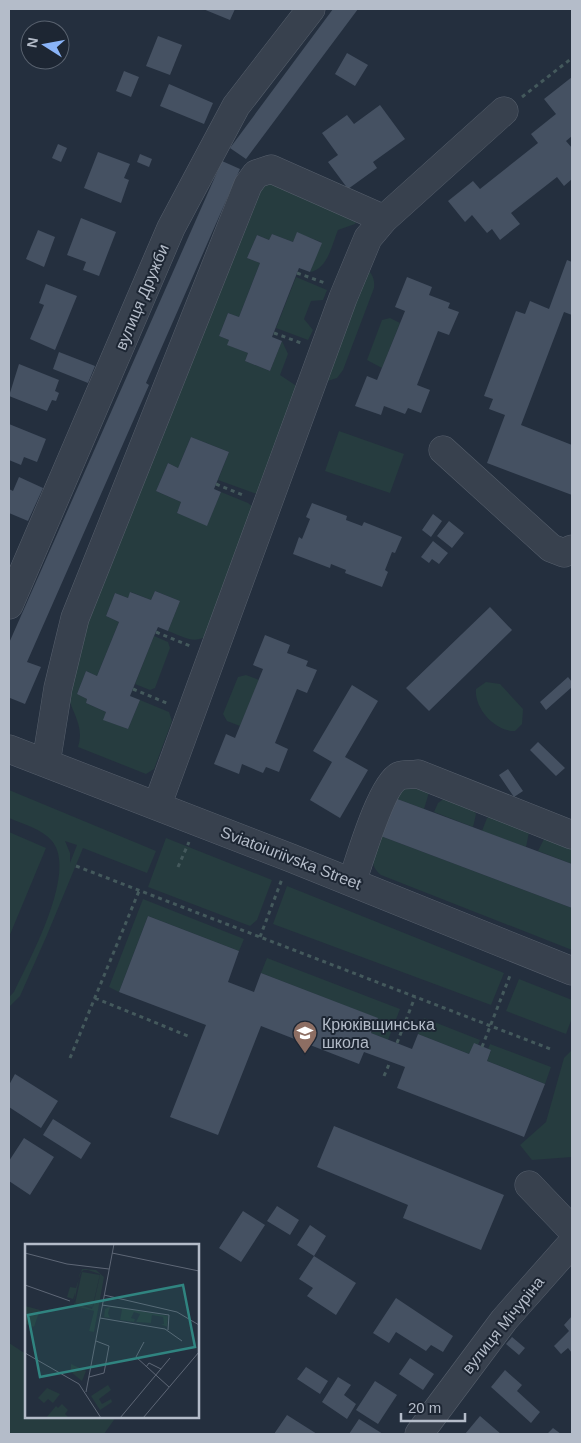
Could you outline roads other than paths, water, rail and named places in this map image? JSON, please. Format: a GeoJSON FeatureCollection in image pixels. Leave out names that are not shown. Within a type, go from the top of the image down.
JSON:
{"type":"FeatureCollection","features":[{"type":"Feature","properties":{"kind":"street","name":"вулиця Дружби"},"geometry":{"type":"LineString","coordinates":[[9,605],[171,228],[236,106],[311,9]]}},
{"type":"Feature","properties":{"kind":"street"},"geometry":{"type":"LineString","coordinates":[[157,806],[323,351],[368,238],[384,219],[504,111]]}},
{"type":"Feature","properties":{"kind":"street"},"geometry":{"type":"LineString","coordinates":[[46,763],[58,688],[75,618],[248,185],[256,174],[271,169],[384,219]]}},
{"type":"Feature","properties":{"kind":"street"},"geometry":{"type":"LineString","coordinates":[[443,450],[551,548],[564,553],[572,549]]}},
{"type":"Feature","properties":{"kind":"street","name":"Sviatoiuriivska Street"},"geometry":{"type":"LineString","coordinates":[[9,749],[352,882],[572,971]]}},
{"type":"Feature","properties":{"kind":"street"},"geometry":{"type":"LineString","coordinates":[[352,882],[381,800],[387,788],[398,776],[418,774],[572,835]]}},
{"type":"Feature","properties":{"kind":"street"},"geometry":{"type":"LineString","coordinates":[[528,1185],[572,1230]]}},
{"type":"Feature","properties":{"kind":"street","name":"вулиця Мічуріна"},"geometry":{"type":"LineString","coordinates":[[419,1434],[504,1320],[572,1243]]}},
{"type":"Feature","properties":{"kind":"place","name":"Крюківщинська школа"},"geometry":{"type":"Point","coordinates":[305,1054]}}]}
